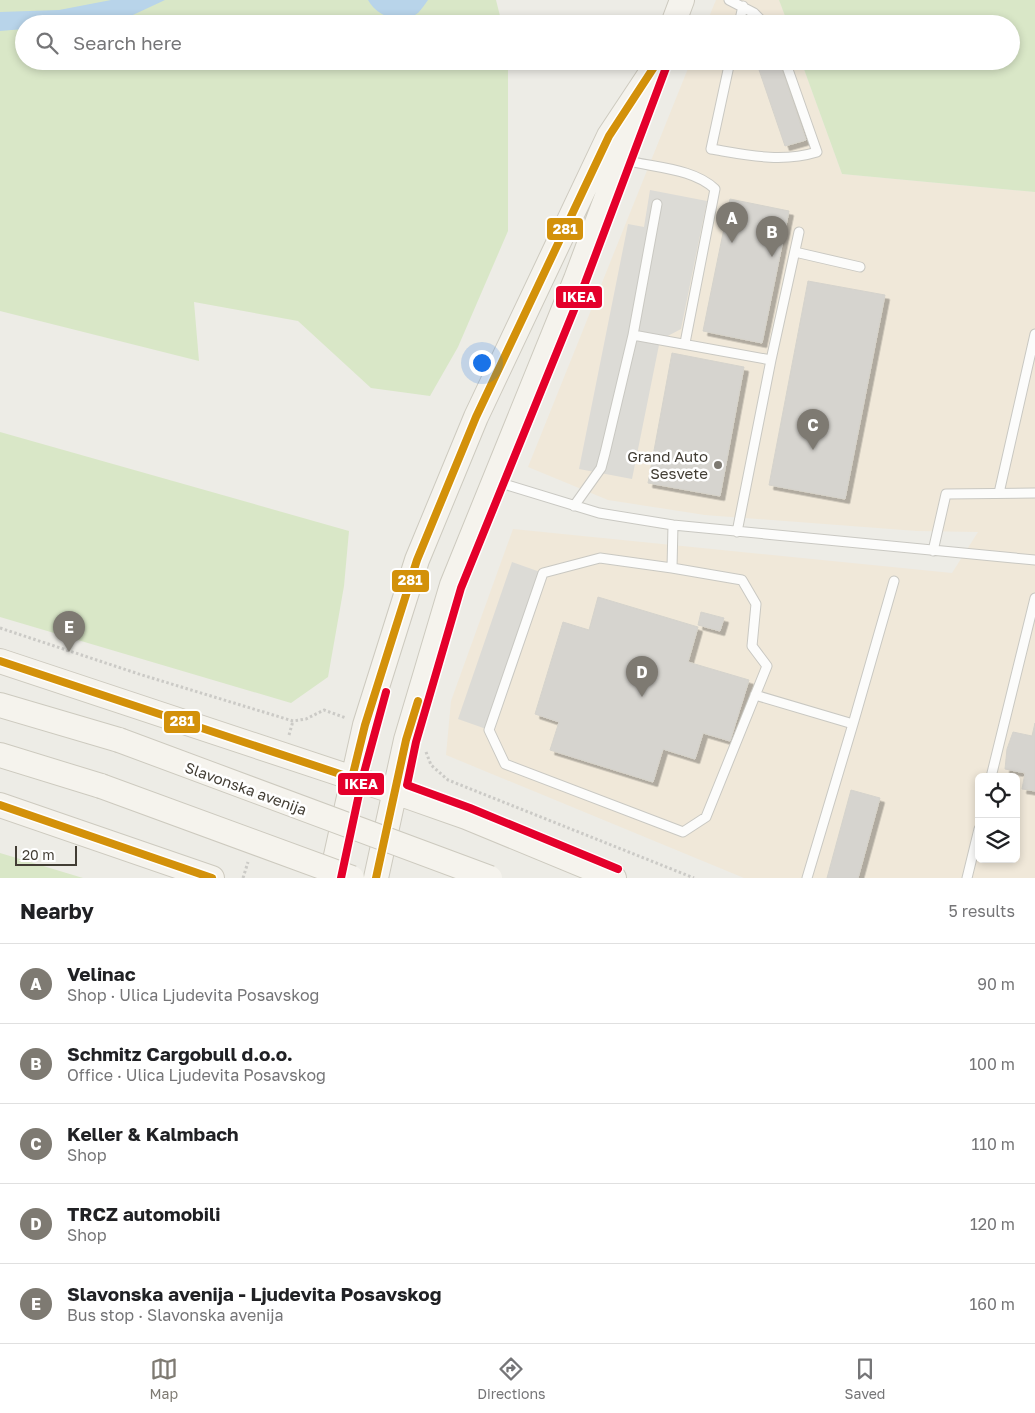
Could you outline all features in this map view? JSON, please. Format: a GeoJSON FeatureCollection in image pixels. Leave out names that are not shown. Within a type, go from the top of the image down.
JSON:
{"type":"FeatureCollection","features":[{"type":"Feature","properties":{"kind":"main road"},"geometry":{"type":"LineString","coordinates":[[676,15],[682,0]]}},
{"type":"Feature","properties":{"kind":"main road"},"geometry":{"type":"LineString","coordinates":[[331,878],[365,725],[417,560],[476,417],[609,136],[652,70]]}},
{"type":"Feature","properties":{"kind":"main road"},"geometry":{"type":"LineString","coordinates":[[376,878],[406,740],[452,586],[576,279],[655,70]]}},
{"type":"Feature","properties":{"kind":"main road"},"geometry":{"type":"LineString","coordinates":[[0,661],[466,817],[614,878]]}},
{"type":"Feature","properties":{"kind":"main road","name":"Slavonska avenija"},"geometry":{"type":"LineString","coordinates":[[0,705],[118,740],[490,878]]}},
{"type":"Feature","properties":{"kind":"main road"},"geometry":{"type":"LineString","coordinates":[[0,755],[101,786],[352,878]]}},
{"type":"Feature","properties":{"kind":"main road"},"geometry":{"type":"LineString","coordinates":[[0,805],[212,878]]}},
{"type":"Feature","properties":{"kind":"lane"},"geometry":{"type":"LineString","coordinates":[[729,0],[743,6],[754,15]]}},
{"type":"Feature","properties":{"kind":"lane"},"geometry":{"type":"LineString","coordinates":[[741,15],[743,6]]}},
{"type":"Feature","properties":{"kind":"lane"},"geometry":{"type":"LineString","coordinates":[[728,70],[711,149],[774,159],[799,158],[817,152],[788,70]]}},
{"type":"Feature","properties":{"kind":"lane"},"geometry":{"type":"LineString","coordinates":[[621,159],[693,175],[706,180],[715,189],[685,343]]}},
{"type":"Feature","properties":{"kind":"lane"},"geometry":{"type":"LineString","coordinates":[[574,506],[601,468],[633,336],[657,204]]}},
{"type":"Feature","properties":{"kind":"lane"},"geometry":{"type":"LineString","coordinates":[[737,532],[770,360],[799,232]]}},
{"type":"Feature","properties":{"kind":"lane"},"geometry":{"type":"LineString","coordinates":[[795,252],[860,267]]}},
{"type":"Feature","properties":{"kind":"lane"},"geometry":{"type":"LineString","coordinates":[[999,493],[1035,334]]}},
{"type":"Feature","properties":{"kind":"lane"},"geometry":{"type":"LineString","coordinates":[[633,336],[685,343],[770,360]]}},
{"type":"Feature","properties":{"kind":"lane"},"geometry":{"type":"LineString","coordinates":[[494,480],[599,513],[673,525],[1035,560]]}},
{"type":"Feature","properties":{"kind":"lane"},"geometry":{"type":"LineString","coordinates":[[933,551],[946,494],[1035,493]]}},
{"type":"Feature","properties":{"kind":"lane"},"geometry":{"type":"LineString","coordinates":[[672,568],[673,525]]}},
{"type":"Feature","properties":{"kind":"lane"},"geometry":{"type":"LineString","coordinates":[[600,558],[672,568],[742,580],[756,604],[752,646],[767,666],[706,817],[683,832],[505,764],[489,730],[543,572],[600,558]]}},
{"type":"Feature","properties":{"kind":"lane"},"geometry":{"type":"LineString","coordinates":[[807,878],[894,581]]}},
{"type":"Feature","properties":{"kind":"lane"},"geometry":{"type":"LineString","coordinates":[[992,773],[1035,598]]}},
{"type":"Feature","properties":{"kind":"lane"},"geometry":{"type":"LineString","coordinates":[[755,695],[853,724]]}},
{"type":"Feature","properties":{"kind":"lane"},"geometry":{"type":"LineString","coordinates":[[967,878],[975,845]]}},
{"type":"Feature","properties":{"kind":"path"},"geometry":{"type":"LineString","coordinates":[[0,628],[142,675],[293,721],[306,719],[324,710],[331,712]]}},
{"type":"Feature","properties":{"kind":"path"},"geometry":{"type":"LineString","coordinates":[[288,736],[293,721]]}},
{"type":"Feature","properties":{"kind":"path"},"geometry":{"type":"LineString","coordinates":[[424,747],[432,765],[448,780],[694,878]]}},
{"type":"Feature","properties":{"kind":"path"},"geometry":{"type":"LineString","coordinates":[[243,878],[245,871]]}},
{"type":"Feature","properties":{"kind":"shaded area"},"geometry":{"type":"Polygon","coordinates":[[[716,0],[779,0],[785,15],[710,15],[716,0]]]}},
{"type":"Feature","properties":{"kind":"shaded area"},"geometry":{"type":"Polygon","coordinates":[[[687,70],[804,70],[842,174],[1035,192],[1035,878],[744,878],[446,755],[451,701],[513,529],[952,573],[978,532],[917,531],[705,515],[608,500],[528,467],[687,70]]]}},
{"type":"Feature","properties":{"kind":"shaded area"},"geometry":{"type":"Polygon","coordinates":[[[650,190],[707,201],[681,329],[660,340],[632,479],[579,469],[628,224],[644,227],[650,190]]]}},
{"type":"Feature","properties":{"kind":"shaded area"},"geometry":{"type":"Polygon","coordinates":[[[512,562],[543,573],[489,730],[458,719],[512,562]]]}},
{"type":"Feature","properties":{"kind":"green space"},"geometry":{"type":"Polygon","coordinates":[[[0,0],[496,0],[500,15],[15,15],[15,70],[508,70],[508,231],[458,347],[430,396],[371,388],[298,321],[194,302],[199,361],[0,311],[0,0]]]}},
{"type":"Feature","properties":{"kind":"green space"},"geometry":{"type":"Polygon","coordinates":[[[779,0],[1035,0],[1035,192],[842,174],[804,70],[1020,70],[1020,15],[785,15],[779,0]]]}},
{"type":"Feature","properties":{"kind":"green space"},"geometry":{"type":"Polygon","coordinates":[[[0,432],[349,531],[344,586],[328,677],[291,703],[0,617],[0,432]]]}},
{"type":"Feature","properties":{"kind":"green space"},"geometry":{"type":"Polygon","coordinates":[[[0,853],[83,878],[0,878],[0,853]]]}},
{"type":"Feature","properties":{"kind":"water"},"geometry":{"type":"Polygon","coordinates":[[[111,0],[165,0],[133,15],[15,15],[15,30],[0,31],[0,12],[59,10],[111,0]]]}},
{"type":"Feature","properties":{"kind":"water"},"geometry":{"type":"Polygon","coordinates":[[[368,0],[428,0],[415,15],[384,15],[372,6],[368,0]]]}},
{"type":"Feature","properties":{"kind":"building"},"geometry":{"type":"Polygon","coordinates":[[[759,70],[782,70],[806,140],[785,146],[759,70]]]}},
{"type":"Feature","properties":{"kind":"building"},"geometry":{"type":"Polygon","coordinates":[[[730,199],[789,211],[762,343],[703,331],[730,199]]]}},
{"type":"Feature","properties":{"kind":"building"},"geometry":{"type":"Polygon","coordinates":[[[808,281],[885,295],[845,499],[769,485],[808,281]]]}},
{"type":"Feature","properties":{"kind":"building"},"geometry":{"type":"Polygon","coordinates":[[[672,353],[744,367],[720,496],[648,483],[672,353]]]}},
{"type":"Feature","properties":{"kind":"building"},"geometry":{"type":"Polygon","coordinates":[[[598,597],[698,627],[688,662],[749,680],[730,741],[703,733],[695,759],[663,749],[653,782],[550,750],[559,722],[535,714],[563,622],[589,630],[598,597]]]}},
{"type":"Feature","properties":{"kind":"building"},"geometry":{"type":"Polygon","coordinates":[[[701,612],[724,618],[720,631],[698,625],[701,612]]]}},
{"type":"Feature","properties":{"kind":"building"},"geometry":{"type":"Polygon","coordinates":[[[1035,723],[1035,791],[1022,789],[1025,773],[1005,769],[1007,749],[1013,732],[1032,736],[1035,723]]]}},
{"type":"Feature","properties":{"kind":"building"},"geometry":{"type":"Polygon","coordinates":[[[851,790],[880,798],[858,878],[827,878],[851,790]]]}},
{"type":"Feature","properties":{"kind":"transit line","name":"281"},"geometry":{"type":"LineString","coordinates":[[0,661],[352,778],[365,725],[417,560],[476,417],[609,136],[652,70]]}},
{"type":"Feature","properties":{"kind":"transit line","name":"IKEA"},"geometry":{"type":"LineString","coordinates":[[618,869],[470,808],[407,785],[416,742],[461,588],[585,283],[665,70]]}},
{"type":"Feature","properties":{"kind":"transit line","name":"IKEA"},"geometry":{"type":"LineString","coordinates":[[341,878],[362,780],[386,692]]}},
{"type":"Feature","properties":{"kind":"transit line","name":"281"},"geometry":{"type":"LineString","coordinates":[[376,878],[406,740],[418,701]]}},
{"type":"Feature","properties":{"kind":"transit line","name":"281"},"geometry":{"type":"LineString","coordinates":[[0,805],[212,878]]}},
{"type":"Feature","properties":{"kind":"place","name":"Velinac"},"geometry":{"type":"Point","coordinates":[732,243]}},
{"type":"Feature","properties":{"kind":"place","name":"Schmitz Cargobull d.o.o."},"geometry":{"type":"Point","coordinates":[772,257]}},
{"type":"Feature","properties":{"kind":"place","name":"Keller & Kalmbach"},"geometry":{"type":"Point","coordinates":[813,450]}},
{"type":"Feature","properties":{"kind":"place","name":"Grand Auto Sesvete"},"geometry":{"type":"Point","coordinates":[718,465]}},
{"type":"Feature","properties":{"kind":"place","name":"Slavonska avenija - Ljudevita Posavskog"},"geometry":{"type":"Point","coordinates":[69,652]}},
{"type":"Feature","properties":{"kind":"place","name":"TRCZ automobili"},"geometry":{"type":"Point","coordinates":[642,697]}}]}
